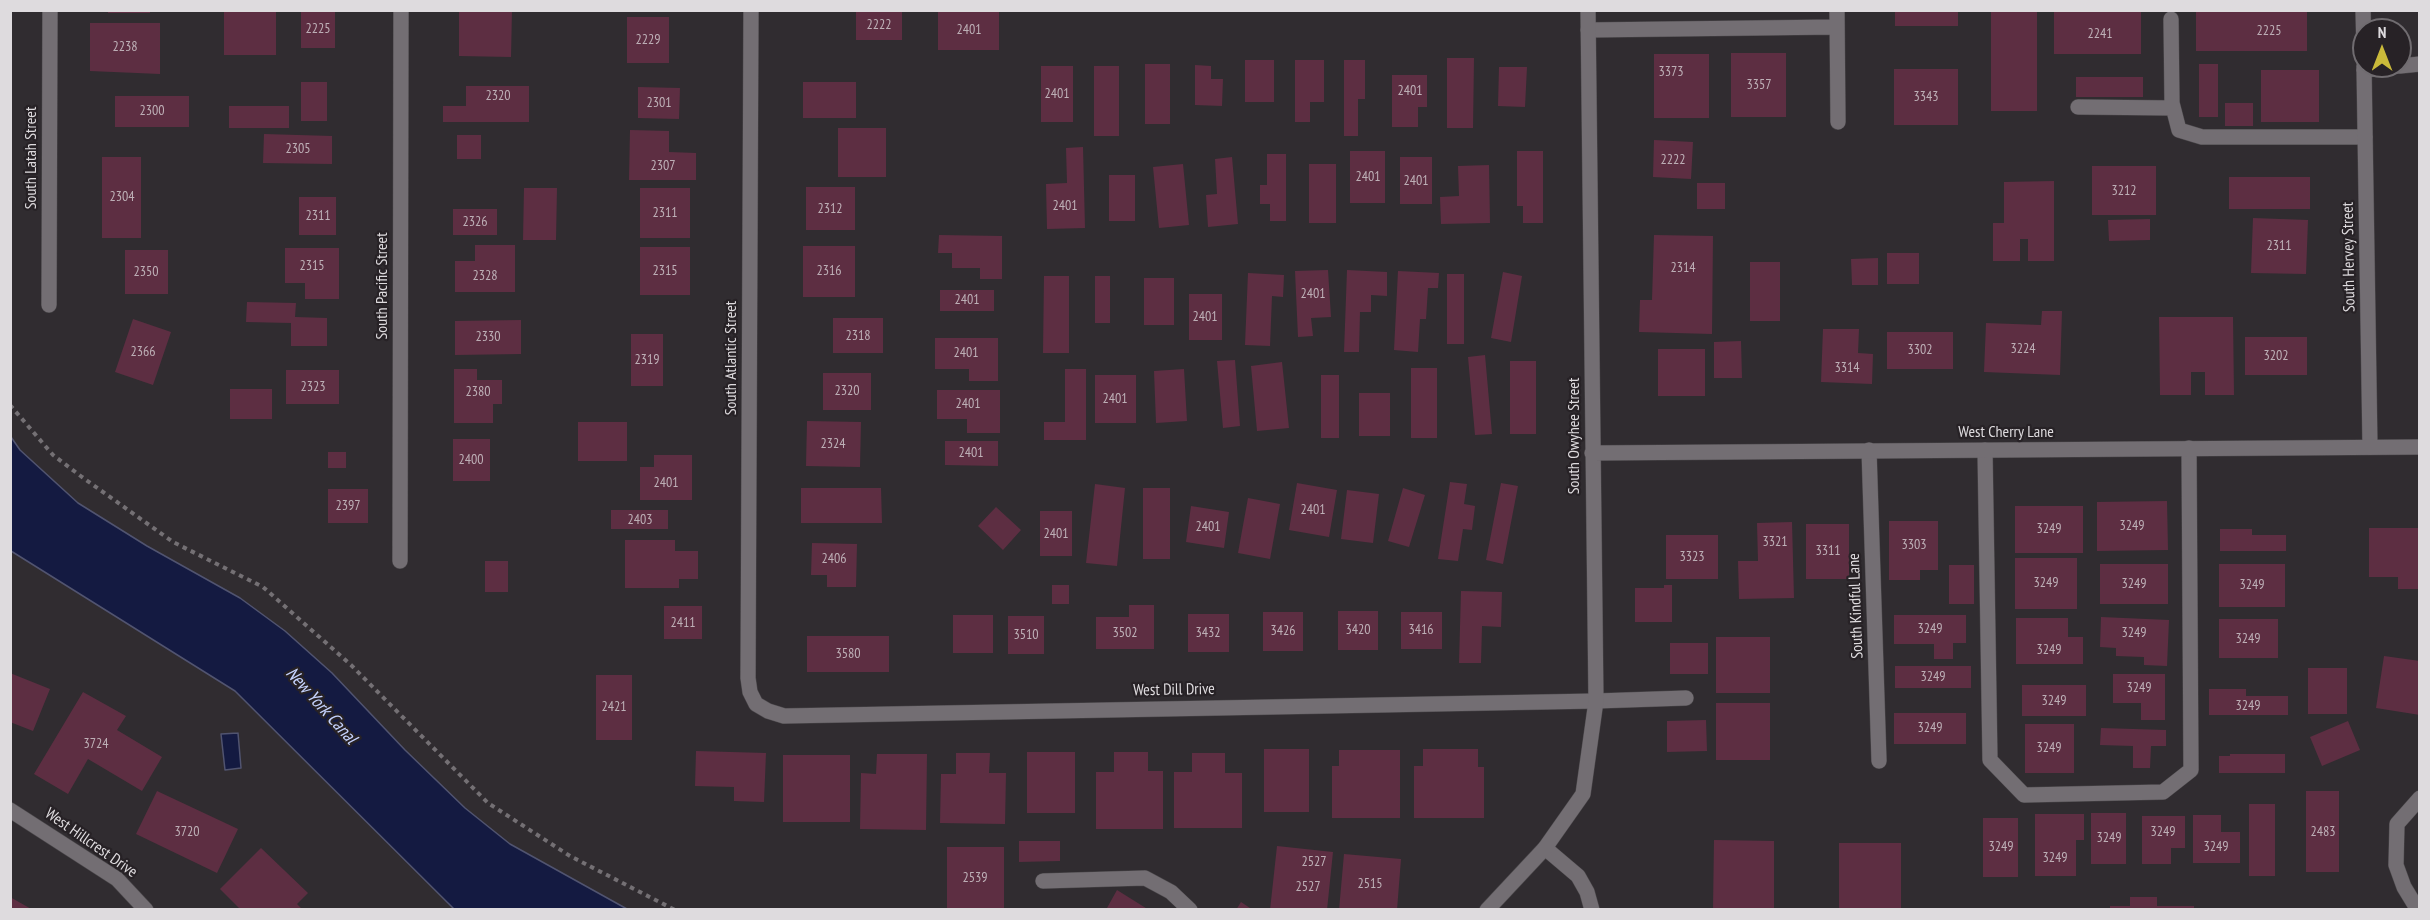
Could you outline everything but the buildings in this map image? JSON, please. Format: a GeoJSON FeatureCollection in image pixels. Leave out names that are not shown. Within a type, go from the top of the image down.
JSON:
{"type":"FeatureCollection","features":[{"type":"Feature","properties":{"kind":"street","name":"South Latah Street"},"geometry":{"type":"LineString","coordinates":[[49,305],[50,10]]}},
{"type":"Feature","properties":{"kind":"street","name":"South Pacific Street"},"geometry":{"type":"LineString","coordinates":[[400,561],[401,10]]}},
{"type":"Feature","properties":{"kind":"street","name":"South Atlantic Street"},"geometry":{"type":"LineString","coordinates":[[751,10],[748,678],[750,692],[756,704]]}},
{"type":"Feature","properties":{"kind":"street","name":"South Owyhee Street"},"geometry":{"type":"LineString","coordinates":[[1487,909],[1545,848],[1584,794],[1596,701],[1588,10]]}},
{"type":"Feature","properties":{"kind":"street"},"geometry":{"type":"LineString","coordinates":[[1837,10],[1838,122]]}},
{"type":"Feature","properties":{"kind":"street"},"geometry":{"type":"LineString","coordinates":[[2171,19],[2173,108],[2179,130],[2202,137],[2365,137]]}},
{"type":"Feature","properties":{"kind":"street"},"geometry":{"type":"LineString","coordinates":[[1588,30],[1837,27]]}},
{"type":"Feature","properties":{"kind":"street","name":"South Hervey Street"},"geometry":{"type":"LineString","coordinates":[[2364,78],[2370,447]]}},
{"type":"Feature","properties":{"kind":"street"},"geometry":{"type":"LineString","coordinates":[[2078,108],[2173,108]]}},
{"type":"Feature","properties":{"kind":"street","name":"West Cherry Lane"},"geometry":{"type":"LineString","coordinates":[[1592,453],[2420,447]]}},
{"type":"Feature","properties":{"kind":"street"},"geometry":{"type":"LineString","coordinates":[[1985,450],[1990,760],[2024,795],[2163,792],[2192,770],[2189,448]]}},
{"type":"Feature","properties":{"kind":"street","name":"South Kindful Lane"},"geometry":{"type":"LineString","coordinates":[[1869,450],[1879,761]]}},
{"type":"Feature","properties":{"kind":"street","name":"West Dill Drive"},"geometry":{"type":"LineString","coordinates":[[756,704],[784,716],[1686,698]]}},
{"type":"Feature","properties":{"kind":"street"},"geometry":{"type":"LineString","coordinates":[[2418,909],[2404,887],[2396,865],[2397,824],[2420,798]]}},
{"type":"Feature","properties":{"kind":"street","name":"West Hillcrest Drive"},"geometry":{"type":"LineString","coordinates":[[10,810],[117,879],[146,909]]}},
{"type":"Feature","properties":{"kind":"street"},"geometry":{"type":"LineString","coordinates":[[1545,848],[1578,876],[1593,909]]}},
{"type":"Feature","properties":{"kind":"street"},"geometry":{"type":"LineString","coordinates":[[1043,881],[1146,878],[1171,892],[1191,909]]}},
{"type":"Feature","properties":{"kind":"path"},"geometry":{"type":"LineString","coordinates":[[10,405],[53,455],[82,477],[173,542],[263,587],[351,665],[488,803],[570,856],[675,909]]}},
{"type":"Feature","properties":{"kind":"water","name":"New York Canal"},"geometry":{"type":"Polygon","coordinates":[[[11,437],[20,450],[78,503],[147,546],[240,598],[285,631],[332,673],[405,750],[465,808],[510,844],[627,909],[454,909],[235,691],[11,551],[11,437]]]}},
{"type":"Feature","properties":{"kind":"water"},"geometry":{"type":"Polygon","coordinates":[[[238,733],[241,768],[225,770],[221,734],[238,733]]]}}]}
